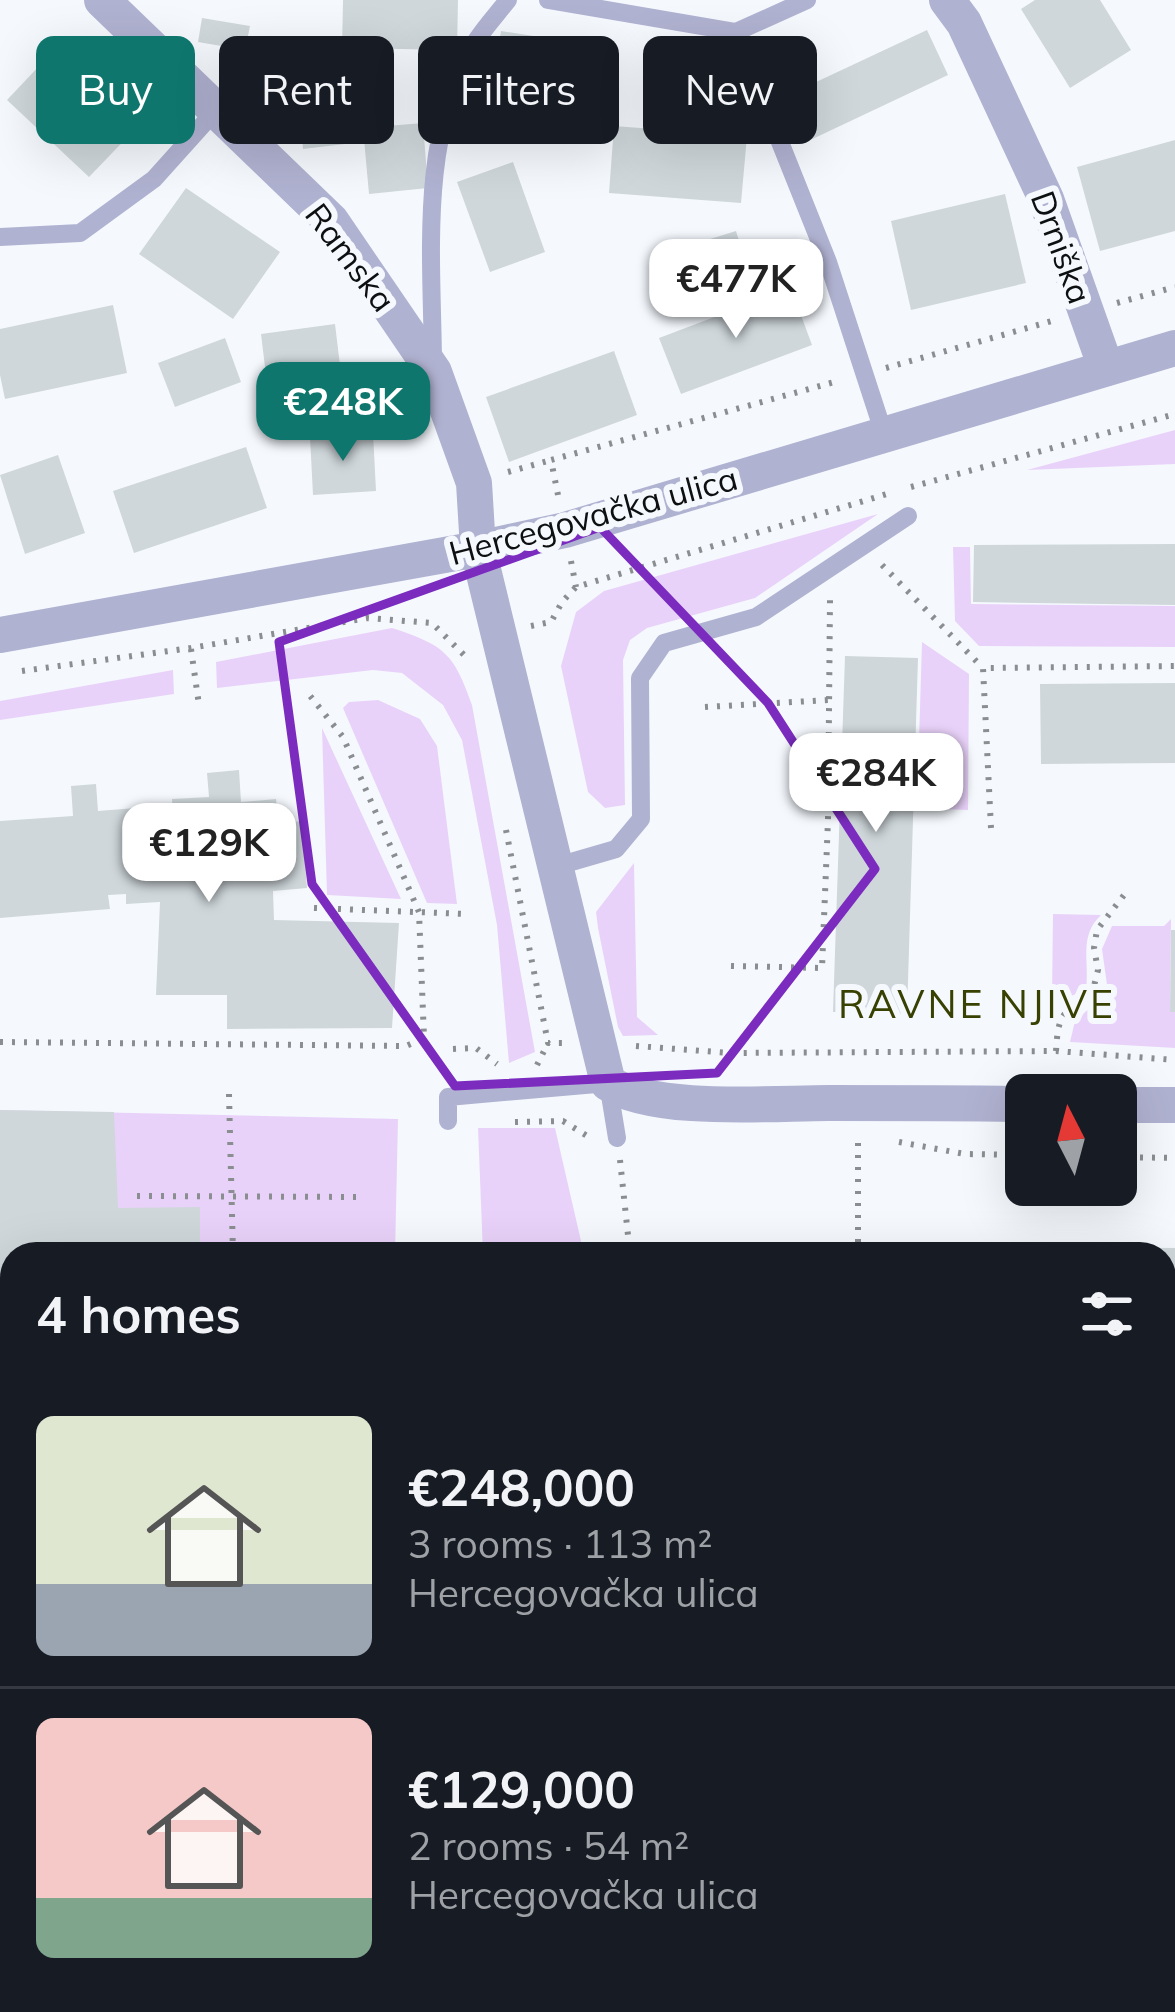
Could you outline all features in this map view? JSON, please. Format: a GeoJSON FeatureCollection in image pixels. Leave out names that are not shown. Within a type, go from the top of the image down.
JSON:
{"type":"FeatureCollection","features":[{"type":"Feature","properties":{"kind":"street","name":"Ramska"},"geometry":{"type":"LineString","coordinates":[[102,0],[331,221],[434,372],[474,483],[478,549],[608,1083]]}},
{"type":"Feature","properties":{"kind":"street","name":"Drniška"},"geometry":{"type":"LineString","coordinates":[[947,0],[964,23],[1046,199],[1106,368]]}},
{"type":"Feature","properties":{"kind":"street","name":"Hercegovačka ulica"},"geometry":{"type":"LineString","coordinates":[[0,635],[565,530],[1175,348]]}},
{"type":"Feature","properties":{"kind":"street"},"geometry":{"type":"LineString","coordinates":[[608,1083],[647,1099],[1005,1104]]}},
{"type":"Feature","properties":{"kind":"street"},"geometry":{"type":"LineString","coordinates":[[1137,1105],[1175,1105]]}},
{"type":"Feature","properties":{"kind":"lane","name":"Ramska"},"geometry":{"type":"LineString","coordinates":[[434,372],[431,204],[446,111],[474,44],[508,0]]}},
{"type":"Feature","properties":{"kind":"lane"},"geometry":{"type":"LineString","coordinates":[[548,0],[736,32],[807,0]]}},
{"type":"Feature","properties":{"kind":"lane"},"geometry":{"type":"LineString","coordinates":[[736,32],[828,262],[884,434]]}},
{"type":"Feature","properties":{"kind":"lane"},"geometry":{"type":"LineString","coordinates":[[0,237],[80,233],[154,179],[216,110]]}},
{"type":"Feature","properties":{"kind":"lane"},"geometry":{"type":"LineString","coordinates":[[554,867],[616,849],[641,819],[640,678],[664,643],[756,617],[908,515]]}},
{"type":"Feature","properties":{"kind":"lane"},"geometry":{"type":"LineString","coordinates":[[448,1121],[448,1097],[608,1083],[618,1145]]}},
{"type":"Feature","properties":{"kind":"path"},"geometry":{"type":"LineString","coordinates":[[474,483],[1175,287]]}},
{"type":"Feature","properties":{"kind":"path"},"geometry":{"type":"LineString","coordinates":[[498,632],[551,622],[576,587],[1175,414]]}},
{"type":"Feature","properties":{"kind":"path"},"geometry":{"type":"LineString","coordinates":[[550,460],[565,530]]}},
{"type":"Feature","properties":{"kind":"path"},"geometry":{"type":"LineString","coordinates":[[862,546],[983,668],[991,828]]}},
{"type":"Feature","properties":{"kind":"path"},"geometry":{"type":"LineString","coordinates":[[731,966],[822,968],[830,567]]}},
{"type":"Feature","properties":{"kind":"path"},"geometry":{"type":"LineString","coordinates":[[186,604],[199,705]]}},
{"type":"Feature","properties":{"kind":"path"},"geometry":{"type":"LineString","coordinates":[[983,668],[1175,666]]}},
{"type":"Feature","properties":{"kind":"path"},"geometry":{"type":"LineString","coordinates":[[0,1042],[406,1046],[424,1038],[419,912],[343,737],[307,692]]}},
{"type":"Feature","properties":{"kind":"path"},"geometry":{"type":"LineString","coordinates":[[705,707],[829,700]]}},
{"type":"Feature","properties":{"kind":"path"},"geometry":{"type":"LineString","coordinates":[[1056,1051],[1058,1021],[1067,1006],[1090,998],[1098,970],[1096,930],[1124,896]]}},
{"type":"Feature","properties":{"kind":"path"},"geometry":{"type":"LineString","coordinates":[[314,908],[467,914]]}},
{"type":"Feature","properties":{"kind":"path"},"geometry":{"type":"LineString","coordinates":[[453,1049],[476,1048],[488,1060],[509,1068]]}},
{"type":"Feature","properties":{"kind":"path"},"geometry":{"type":"LineString","coordinates":[[522,1065],[536,1062]]}},
{"type":"Feature","properties":{"kind":"path"},"geometry":{"type":"LineString","coordinates":[[229,1094],[233,1242]]}},
{"type":"Feature","properties":{"kind":"path"},"geometry":{"type":"LineString","coordinates":[[858,1138],[858,1242]]}},
{"type":"Feature","properties":{"kind":"path"},"geometry":{"type":"LineString","coordinates":[[618,1145],[629,1242]]}},
{"type":"Feature","properties":{"kind":"path"},"geometry":{"type":"LineString","coordinates":[[1137,1157],[1175,1158]]}},
{"type":"Feature","properties":{"kind":"path"},"geometry":{"type":"LineString","coordinates":[[136,1196],[357,1197]]}},
{"type":"Feature","properties":{"kind":"path"},"geometry":{"type":"LineString","coordinates":[[858,1238],[861,1242]]}},
{"type":"Feature","properties":{"kind":"highlighted area"},"geometry":{"type":"Polygon","coordinates":[[[600,527],[768,703],[875,869],[717,1073],[455,1086],[312,884],[279,642],[600,527]]]}},
{"type":"Feature","properties":{"kind":"shaded area"},"geometry":{"type":"Polygon","coordinates":[[[1175,430],[1175,464],[1027,470],[1175,430]]]}},
{"type":"Feature","properties":{"kind":"shaded area"},"geometry":{"type":"Polygon","coordinates":[[[878,514],[755,598],[647,628],[630,640],[623,660],[625,805],[605,808],[588,792],[561,666],[576,612],[604,591],[878,514]]]}},
{"type":"Feature","properties":{"kind":"shaded area"},"geometry":{"type":"Polygon","coordinates":[[[953,547],[970,547],[971,604],[1175,606],[1175,647],[979,646],[955,621],[953,547]]]}},
{"type":"Feature","properties":{"kind":"shaded area"},"geometry":{"type":"Polygon","coordinates":[[[392,628],[445,653],[472,705],[535,1052],[509,1063],[497,925],[462,740],[443,705],[402,673],[373,670],[217,688],[216,662],[392,628]]]}},
{"type":"Feature","properties":{"kind":"shaded area"},"geometry":{"type":"Polygon","coordinates":[[[922,642],[969,674],[968,810],[917,808],[922,642]]]}},
{"type":"Feature","properties":{"kind":"shaded area"},"geometry":{"type":"Polygon","coordinates":[[[173,670],[174,694],[0,720],[0,701],[173,670]]]}},
{"type":"Feature","properties":{"kind":"shaded area"},"geometry":{"type":"Polygon","coordinates":[[[378,700],[420,719],[437,746],[457,904],[427,903],[343,708],[349,702],[378,700]]]}},
{"type":"Feature","properties":{"kind":"shaded area"},"geometry":{"type":"Polygon","coordinates":[[[322,728],[401,899],[327,895],[322,728]]]}},
{"type":"Feature","properties":{"kind":"shaded area"},"geometry":{"type":"Polygon","coordinates":[[[634,863],[637,1017],[658,1035],[623,1036],[598,928],[596,912],[634,863]]]}},
{"type":"Feature","properties":{"kind":"shaded area"},"geometry":{"type":"Polygon","coordinates":[[[1053,914],[1101,915],[1087,941],[1086,990],[1066,998],[1052,998],[1053,914]]]}},
{"type":"Feature","properties":{"kind":"shaded area"},"geometry":{"type":"Polygon","coordinates":[[[1171,919],[1170,1011],[1175,1012],[1175,1048],[1070,1042],[1075,1021],[1108,992],[1102,949],[1112,926],[1164,926],[1171,919]]]}},
{"type":"Feature","properties":{"kind":"shaded area"},"geometry":{"type":"Polygon","coordinates":[[[0,1110],[398,1119],[395,1242],[0,1242],[0,1110]]]}},
{"type":"Feature","properties":{"kind":"shaded area"},"geometry":{"type":"Polygon","coordinates":[[[478,1128],[555,1128],[581,1242],[483,1242],[478,1128]]]}},
{"type":"Feature","properties":{"kind":"building"},"geometry":{"type":"Polygon","coordinates":[[[343,0],[458,0],[457,36],[418,36],[418,49],[394,49],[394,36],[342,36],[343,0]]]}},
{"type":"Feature","properties":{"kind":"building"},"geometry":{"type":"Polygon","coordinates":[[[1035,0],[1100,0],[1131,50],[1070,88],[1021,9],[1035,0]]]}},
{"type":"Feature","properties":{"kind":"building"},"geometry":{"type":"Polygon","coordinates":[[[202,18],[250,26],[248,36],[219,36],[219,46],[198,42],[202,18]]]}},
{"type":"Feature","properties":{"kind":"building"},"geometry":{"type":"Polygon","coordinates":[[[927,30],[948,75],[817,137],[817,82],[927,30]]]}},
{"type":"Feature","properties":{"kind":"building"},"geometry":{"type":"Polygon","coordinates":[[[36,69],[36,127],[7,100],[36,69]]]}},
{"type":"Feature","properties":{"kind":"building"},"geometry":{"type":"Polygon","coordinates":[[[418,123],[428,188],[369,194],[364,144],[394,144],[394,125],[418,123]]]}},
{"type":"Feature","properties":{"kind":"building"},"geometry":{"type":"Polygon","coordinates":[[[619,126],[643,128],[643,144],[746,144],[741,203],[609,193],[613,144],[619,144],[619,126]]]}},
{"type":"Feature","properties":{"kind":"building"},"geometry":{"type":"Polygon","coordinates":[[[1175,140],[1175,231],[1100,251],[1077,167],[1175,140]]]}},
{"type":"Feature","properties":{"kind":"building"},"geometry":{"type":"Polygon","coordinates":[[[54,144],[121,144],[89,177],[54,144]]]}},
{"type":"Feature","properties":{"kind":"building"},"geometry":{"type":"Polygon","coordinates":[[[303,144],[345,144],[303,149],[303,144]]]}},
{"type":"Feature","properties":{"kind":"building"},"geometry":{"type":"Polygon","coordinates":[[[513,162],[545,252],[490,272],[457,182],[513,162]]]}},
{"type":"Feature","properties":{"kind":"building"},"geometry":{"type":"Polygon","coordinates":[[[186,188],[280,252],[233,319],[139,254],[186,188]]]}},
{"type":"Feature","properties":{"kind":"building"},"geometry":{"type":"Polygon","coordinates":[[[1005,194],[1026,283],[911,310],[891,221],[1005,194]]]}},
{"type":"Feature","properties":{"kind":"building"},"geometry":{"type":"Polygon","coordinates":[[[736,231],[746,263],[704,276],[694,244],[736,231]]]}},
{"type":"Feature","properties":{"kind":"building"},"geometry":{"type":"Polygon","coordinates":[[[791,288],[812,345],[681,394],[659,338],[791,288]]]}},
{"type":"Feature","properties":{"kind":"building"},"geometry":{"type":"Polygon","coordinates":[[[113,305],[127,373],[5,399],[0,329],[113,305]]]}},
{"type":"Feature","properties":{"kind":"building"},"geometry":{"type":"Polygon","coordinates":[[[335,324],[343,390],[269,400],[261,334],[335,324]]]}},
{"type":"Feature","properties":{"kind":"building"},"geometry":{"type":"Polygon","coordinates":[[[225,338],[241,382],[175,407],[158,363],[225,338]]]}},
{"type":"Feature","properties":{"kind":"building"},"geometry":{"type":"Polygon","coordinates":[[[614,351],[637,415],[509,462],[486,397],[614,351]]]}},
{"type":"Feature","properties":{"kind":"building"},"geometry":{"type":"Polygon","coordinates":[[[373,433],[376,491],[313,495],[310,437],[373,433]]]}},
{"type":"Feature","properties":{"kind":"building"},"geometry":{"type":"Polygon","coordinates":[[[246,447],[267,508],[134,553],[113,491],[246,447]]]}},
{"type":"Feature","properties":{"kind":"building"},"geometry":{"type":"Polygon","coordinates":[[[58,455],[85,533],[25,554],[0,475],[58,455]]]}},
{"type":"Feature","properties":{"kind":"building"},"geometry":{"type":"Polygon","coordinates":[[[1175,544],[1175,605],[973,602],[974,545],[1175,544]]]}},
{"type":"Feature","properties":{"kind":"building"},"geometry":{"type":"Polygon","coordinates":[[[845,656],[918,658],[907,1014],[833,1012],[845,656]]]}},
{"type":"Feature","properties":{"kind":"building"},"geometry":{"type":"Polygon","coordinates":[[[1175,683],[1175,763],[1041,764],[1040,684],[1175,683]]]}},
{"type":"Feature","properties":{"kind":"building"},"geometry":{"type":"Polygon","coordinates":[[[239,770],[241,802],[276,799],[279,823],[302,821],[307,888],[273,891],[274,920],[399,923],[392,1028],[227,1029],[227,995],[156,995],[160,902],[126,904],[126,894],[108,895],[110,909],[0,918],[0,821],[73,816],[71,786],[96,784],[98,811],[148,807],[149,822],[173,820],[172,799],[209,797],[207,773],[239,770]]]}},
{"type":"Feature","properties":{"kind":"building"},"geometry":{"type":"Polygon","coordinates":[[[1171,930],[1175,930],[1175,1012],[1170,1012],[1171,930]]]}},
{"type":"Feature","properties":{"kind":"building"},"geometry":{"type":"Polygon","coordinates":[[[0,1110],[114,1112],[118,1208],[200,1207],[200,1242],[0,1242],[0,1110]]]}},
{"type":"Feature","properties":{"kind":"district","name":"RAVNE NJIVE"},"geometry":{"type":"Point","coordinates":[977,1003]}}]}
